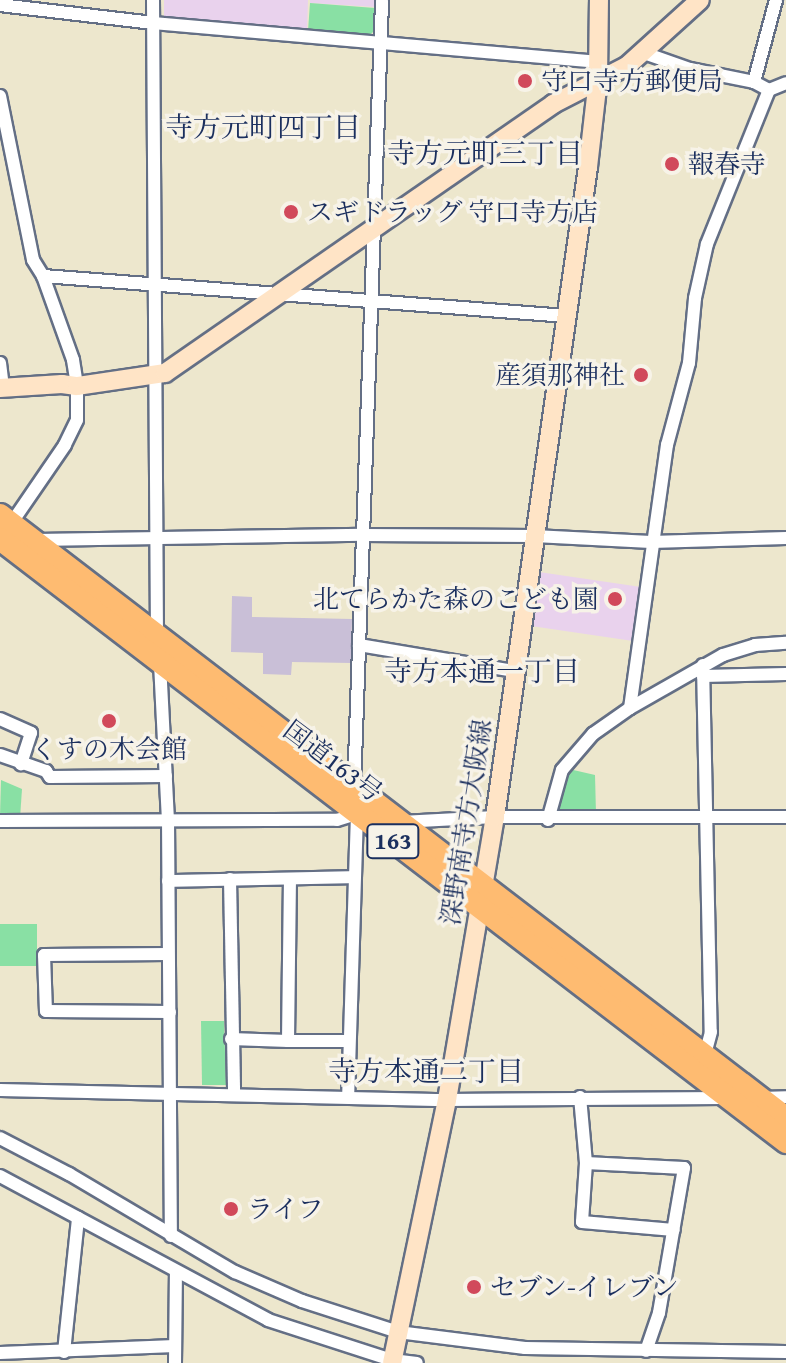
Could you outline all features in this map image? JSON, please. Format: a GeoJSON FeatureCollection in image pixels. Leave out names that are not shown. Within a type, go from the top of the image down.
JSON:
{"type":"FeatureCollection","features":[{"type":"Feature","properties":{"kind":"highway","name":"国道163号"},"geometry":{"type":"LineString","coordinates":[[2,532],[32,540],[398,822],[481,897],[786,1142]]}},
{"type":"Feature","properties":{"kind":"highway","name":"国道163号"},"geometry":{"type":"LineString","coordinates":[[2,532],[160,664],[357,814],[705,1054],[786,1118]]}},
{"type":"Feature","properties":{"kind":"main road","name":"深野南寺方大阪線"},"geometry":{"type":"LineString","coordinates":[[392,1361],[447,1100],[495,817],[599,70],[599,0]]}},
{"type":"Feature","properties":{"kind":"main road"},"geometry":{"type":"LineString","coordinates":[[1,388],[77,386],[157,376],[599,70],[627,66],[700,0]]}},
{"type":"Feature","properties":{"kind":"street"},"geometry":{"type":"LineString","coordinates":[[153,0],[157,636],[168,819],[171,1236]]}},
{"type":"Feature","properties":{"kind":"street"},"geometry":{"type":"LineString","coordinates":[[354,788],[382,0]]}},
{"type":"Feature","properties":{"kind":"street"},"geometry":{"type":"LineString","coordinates":[[754,82],[776,0]]}},
{"type":"Feature","properties":{"kind":"street"},"geometry":{"type":"LineString","coordinates":[[0,5],[599,70]]}},
{"type":"Feature","properties":{"kind":"street"},"geometry":{"type":"LineString","coordinates":[[644,53],[690,69],[754,82],[769,90]]}},
{"type":"Feature","properties":{"kind":"street"},"geometry":{"type":"LineString","coordinates":[[630,708],[667,445],[689,363],[695,298],[707,244],[769,90],[786,83]]}},
{"type":"Feature","properties":{"kind":"street"},"geometry":{"type":"LineString","coordinates":[[0,96],[33,260],[43,276],[73,360],[77,386],[77,420],[65,445],[2,532]]}},
{"type":"Feature","properties":{"kind":"street"},"geometry":{"type":"LineString","coordinates":[[43,276],[566,316]]}},
{"type":"Feature","properties":{"kind":"street"},"geometry":{"type":"LineString","coordinates":[[0,363],[1,388]]}},
{"type":"Feature","properties":{"kind":"street"},"geometry":{"type":"LineString","coordinates":[[32,540],[363,535],[534,536],[651,542],[786,538]]}},
{"type":"Feature","properties":{"kind":"street"},"geometry":{"type":"LineString","coordinates":[[548,820],[562,770],[593,734],[630,708],[740,649],[786,643]]}},
{"type":"Feature","properties":{"kind":"street"},"geometry":{"type":"LineString","coordinates":[[359,645],[515,671]]}},
{"type":"Feature","properties":{"kind":"street"},"geometry":{"type":"LineString","coordinates":[[703,670],[786,674]]}},
{"type":"Feature","properties":{"kind":"street"},"geometry":{"type":"LineString","coordinates":[[703,670],[711,1032],[705,1054]]}},
{"type":"Feature","properties":{"kind":"street"},"geometry":{"type":"LineString","coordinates":[[0,719],[31,733],[21,764]]}},
{"type":"Feature","properties":{"kind":"street"},"geometry":{"type":"LineString","coordinates":[[0,755],[46,771],[50,777],[166,776]]}},
{"type":"Feature","properties":{"kind":"street"},"geometry":{"type":"LineString","coordinates":[[0,821],[337,820],[357,814],[348,1096]]}},
{"type":"Feature","properties":{"kind":"street"},"geometry":{"type":"LineString","coordinates":[[398,822],[495,817],[548,820],[786,817]]}},
{"type":"Feature","properties":{"kind":"street"},"geometry":{"type":"LineString","coordinates":[[168,881],[354,877]]}},
{"type":"Feature","properties":{"kind":"street"},"geometry":{"type":"LineString","coordinates":[[230,879],[234,1095]]}},
{"type":"Feature","properties":{"kind":"street"},"geometry":{"type":"LineString","coordinates":[[288,1041],[290,879]]}},
{"type":"Feature","properties":{"kind":"street"},"geometry":{"type":"LineString","coordinates":[[168,954],[44,955],[46,1011],[170,1012]]}},
{"type":"Feature","properties":{"kind":"street"},"geometry":{"type":"LineString","coordinates":[[231,1039],[348,1041]]}},
{"type":"Feature","properties":{"kind":"street"},"geometry":{"type":"LineString","coordinates":[[0,1090],[447,1100],[786,1097]]}},
{"type":"Feature","properties":{"kind":"street"},"geometry":{"type":"LineString","coordinates":[[580,1097],[586,1163],[582,1222],[674,1230]]}},
{"type":"Feature","properties":{"kind":"street"},"geometry":{"type":"LineString","coordinates":[[0,1138],[69,1174],[235,1272],[289,1295],[398,1332],[478,1345],[786,1352]]}},
{"type":"Feature","properties":{"kind":"street"},"geometry":{"type":"LineString","coordinates":[[586,1163],[684,1168],[659,1313],[646,1351]]}},
{"type":"Feature","properties":{"kind":"street"},"geometry":{"type":"LineString","coordinates":[[0,1176],[268,1320],[392,1361],[417,1363]]}},
{"type":"Feature","properties":{"kind":"street"},"geometry":{"type":"LineString","coordinates":[[64,1352],[78,1218]]}},
{"type":"Feature","properties":{"kind":"street"},"geometry":{"type":"LineString","coordinates":[[175,1363],[176,1272]]}},
{"type":"Feature","properties":{"kind":"street"},"geometry":{"type":"LineString","coordinates":[[0,1353],[175,1346]]}},
{"type":"Feature","properties":{"kind":"shaded area"},"geometry":{"type":"Polygon","coordinates":[[[164,0],[308,0],[307,31],[164,20],[164,0]]]}},
{"type":"Feature","properties":{"kind":"shaded area"},"geometry":{"type":"Polygon","coordinates":[[[310,0],[376,0],[375,7],[310,3],[310,0]]]}},
{"type":"Feature","properties":{"kind":"shaded area"},"geometry":{"type":"Polygon","coordinates":[[[539,572],[641,587],[633,641],[531,626],[539,572]]]}},
{"type":"Feature","properties":{"kind":"shaded area"},"geometry":{"type":"Polygon","coordinates":[[[232,596],[252,597],[252,617],[352,619],[351,663],[292,662],[291,675],[263,674],[263,653],[231,652],[232,596]]]}},
{"type":"Feature","properties":{"kind":"green space"},"geometry":{"type":"Polygon","coordinates":[[[310,3],[375,8],[373,32],[369,36],[308,31],[310,3]]]}},
{"type":"Feature","properties":{"kind":"green space"},"geometry":{"type":"Polygon","coordinates":[[[569,769],[595,775],[596,814],[558,813],[558,799],[569,769]]]}},
{"type":"Feature","properties":{"kind":"green space"},"geometry":{"type":"Polygon","coordinates":[[[1,780],[22,789],[20,818],[0,816],[1,780]]]}},
{"type":"Feature","properties":{"kind":"green space"},"geometry":{"type":"Polygon","coordinates":[[[0,924],[37,924],[37,966],[0,966],[0,924]]]}},
{"type":"Feature","properties":{"kind":"green space"},"geometry":{"type":"Polygon","coordinates":[[[201,1021],[224,1021],[226,1085],[202,1085],[201,1021]]]}},
{"type":"Feature","properties":{"kind":"place","name":"守口寺方郵便局"},"geometry":{"type":"Point","coordinates":[525,81]}},
{"type":"Feature","properties":{"kind":"place","name":"報春寺"},"geometry":{"type":"Point","coordinates":[672,164]}},
{"type":"Feature","properties":{"kind":"place","name":"スギドラッグ 守口寺方店"},"geometry":{"type":"Point","coordinates":[291,212]}},
{"type":"Feature","properties":{"kind":"place","name":"産須那神社"},"geometry":{"type":"Point","coordinates":[641,375]}},
{"type":"Feature","properties":{"kind":"place","name":"北てらかた森のこども園"},"geometry":{"type":"Point","coordinates":[615,599]}},
{"type":"Feature","properties":{"kind":"place","name":"くすの木会館"},"geometry":{"type":"Point","coordinates":[109,721]}},
{"type":"Feature","properties":{"kind":"place","name":"ライフ"},"geometry":{"type":"Point","coordinates":[231,1209]}},
{"type":"Feature","properties":{"kind":"place","name":"セブン-イレブン"},"geometry":{"type":"Point","coordinates":[474,1287]}},
{"type":"Feature","properties":{"kind":"district","name":"寺方元町四丁目"},"geometry":{"type":"Point","coordinates":[263,127]}},
{"type":"Feature","properties":{"kind":"district","name":"寺方元町三丁目"},"geometry":{"type":"Point","coordinates":[485,153]}},
{"type":"Feature","properties":{"kind":"district","name":"寺方本通一丁目"},"geometry":{"type":"Point","coordinates":[482,671]}},
{"type":"Feature","properties":{"kind":"district","name":"寺方本通二丁目"},"geometry":{"type":"Point","coordinates":[426,1071]}}]}
